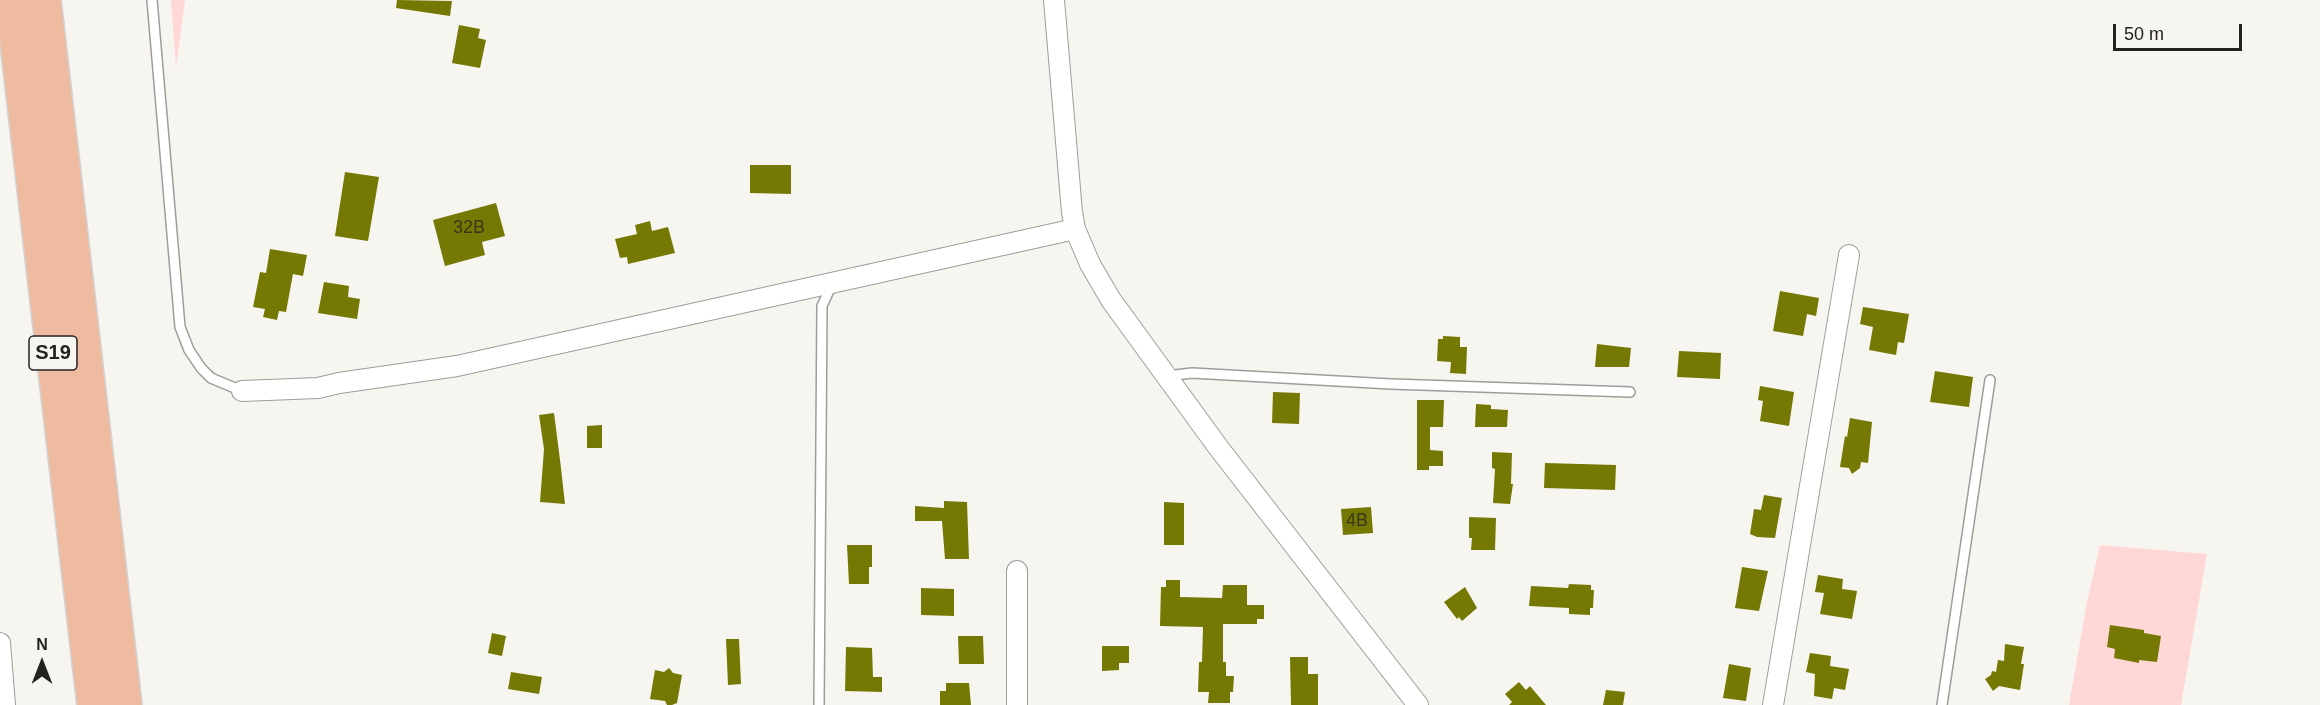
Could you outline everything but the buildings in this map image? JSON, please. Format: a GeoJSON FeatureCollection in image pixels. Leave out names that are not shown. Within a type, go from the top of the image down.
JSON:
{"type":"FeatureCollection","features":[{"type":"Feature","properties":{"kind":"highway","name":"S19"},"geometry":{"type":"LineString","coordinates":[[12,0],[94,705]]}},
{"type":"Feature","properties":{"kind":"highway","name":"S19"},"geometry":{"type":"LineString","coordinates":[[44,0],[126,705]]}},
{"type":"Feature","properties":{"kind":"street"},"geometry":{"type":"LineString","coordinates":[[1054,0],[1066,152],[1075,229],[1090,264],[1111,300],[1165,376],[1418,705]]}},
{"type":"Feature","properties":{"kind":"street"},"geometry":{"type":"LineString","coordinates":[[242,391],[318,388],[457,366],[1075,229]]}},
{"type":"Feature","properties":{"kind":"street"},"geometry":{"type":"LineString","coordinates":[[1773,705],[1849,255]]}},
{"type":"Feature","properties":{"kind":"street"},"geometry":{"type":"LineString","coordinates":[[1017,572],[1017,705]]}},
{"type":"Feature","properties":{"kind":"street"},"geometry":{"type":"LineString","coordinates":[[0,643],[5,705]]}},
{"type":"Feature","properties":{"kind":"lane"},"geometry":{"type":"LineString","coordinates":[[152,0],[180,327],[189,350],[201,368],[212,378],[242,391]]}},
{"type":"Feature","properties":{"kind":"lane"},"geometry":{"type":"LineString","coordinates":[[819,705],[822,306],[832,284]]}},
{"type":"Feature","properties":{"kind":"lane"},"geometry":{"type":"LineString","coordinates":[[1165,376],[1192,373],[1391,384],[1630,392]]}},
{"type":"Feature","properties":{"kind":"lane"},"geometry":{"type":"LineString","coordinates":[[1942,705],[1990,380]]}},
{"type":"Feature","properties":{"kind":"shaded area"},"geometry":{"type":"Polygon","coordinates":[[[171,0],[185,0],[176,68],[171,0]]]}},
{"type":"Feature","properties":{"kind":"shaded area"},"geometry":{"type":"Polygon","coordinates":[[[2100,545],[2207,554],[2181,705],[2069,705],[2087,602],[2100,545]]]}}]}
